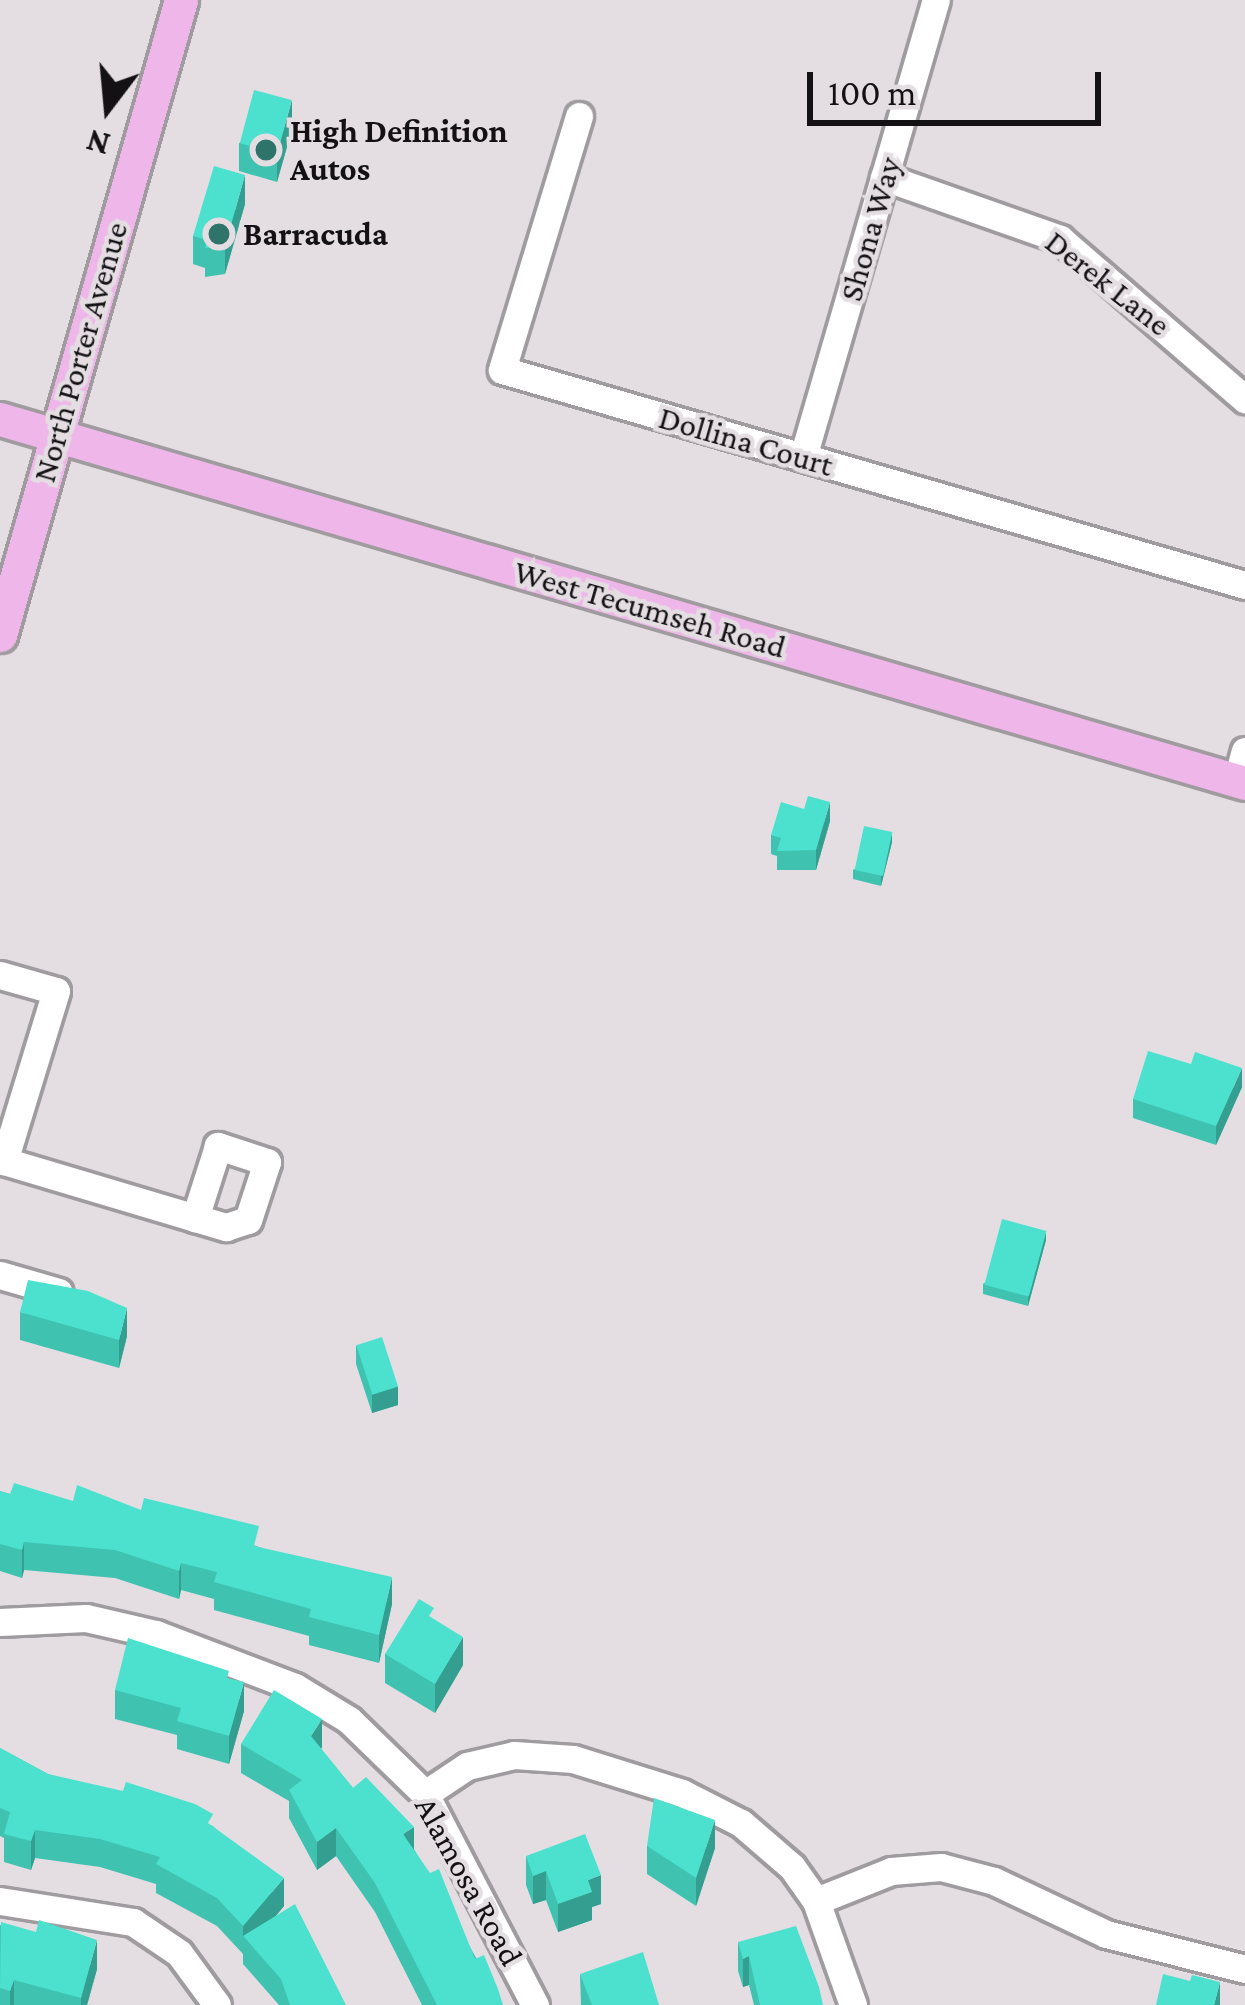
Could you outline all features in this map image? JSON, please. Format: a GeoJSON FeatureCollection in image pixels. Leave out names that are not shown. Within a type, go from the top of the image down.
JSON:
{"type":"FeatureCollection","features":[{"type":"Feature","properties":{"kind":"main road","name":"North Porter Avenue"},"geometry":{"type":"LineString","coordinates":[[0,635],[181,0]]}},
{"type":"Feature","properties":{"kind":"main road","name":"West Tecumseh Road"},"geometry":{"type":"LineString","coordinates":[[0,419],[1242,771]]}},
{"type":"Feature","properties":{"kind":"street","name":"Shona Way"},"geometry":{"type":"LineString","coordinates":[[803,457],[936,0]]}},
{"type":"Feature","properties":{"kind":"street","name":"Dollina Court"},"geometry":{"type":"LineString","coordinates":[[579,116],[502,370],[1245,585]]}},
{"type":"Feature","properties":{"kind":"street","name":"Derek Lane"},"geometry":{"type":"LineString","coordinates":[[884,177],[1060,239],[1245,399]]}},
{"type":"Feature","properties":{"kind":"street"},"geometry":{"type":"LineString","coordinates":[[2,981],[56,991],[2,1161],[195,1218]]}},
{"type":"Feature","properties":{"kind":"street"},"geometry":{"type":"LineString","coordinates":[[0,1275],[80,1298]]}},
{"type":"Feature","properties":{"kind":"street","name":"Alamosa Road"},"geometry":{"type":"LineString","coordinates":[[0,1622],[86,1618],[241,1663],[349,1720],[424,1794],[535,2005]]}},
{"type":"Feature","properties":{"kind":"street"},"geometry":{"type":"LineString","coordinates":[[424,1794],[467,1766],[514,1755],[631,1774],[741,1823],[792,1867],[816,1901],[853,2005]]}},
{"type":"Feature","properties":{"kind":"street"},"geometry":{"type":"LineString","coordinates":[[816,1901],[891,1871],[941,1868],[994,1881],[1106,1934],[1245,1969]]}},
{"type":"Feature","properties":{"kind":"street"},"geometry":{"type":"LineString","coordinates":[[0,1900],[133,1922],[179,1953],[218,2005]]}},
{"type":"Feature","properties":{"kind":"building"},"geometry":{"type":"Polygon","coordinates":[[[254,90],[292,100],[277,153],[240,143],[254,90]]]}},
{"type":"Feature","properties":{"kind":"building"},"geometry":{"type":"Polygon","coordinates":[[[214,166],[245,175],[225,246],[205,248],[207,240],[193,236],[214,166]]]}},
{"type":"Feature","properties":{"kind":"building"},"geometry":{"type":"Polygon","coordinates":[[[808,796],[830,802],[816,850],[777,851],[781,838],[771,835],[781,802],[804,809],[808,796]]]}},
{"type":"Feature","properties":{"kind":"building"},"geometry":{"type":"Polygon","coordinates":[[[864,826],[892,832],[883,876],[855,870],[864,826]]]}},
{"type":"Feature","properties":{"kind":"building"},"geometry":{"type":"Polygon","coordinates":[[[1148,1051],[1191,1064],[1195,1052],[1242,1068],[1216,1126],[1133,1099],[1148,1051]]]}},
{"type":"Feature","properties":{"kind":"building"},"geometry":{"type":"Polygon","coordinates":[[[1002,1219],[1046,1231],[1029,1297],[984,1285],[1002,1219]]]}},
{"type":"Feature","properties":{"kind":"building"},"geometry":{"type":"Polygon","coordinates":[[[28,1280],[88,1291],[127,1308],[119,1340],[20,1312],[28,1280]]]}},
{"type":"Feature","properties":{"kind":"building"},"geometry":{"type":"Polygon","coordinates":[[[382,1337],[398,1386],[372,1395],[356,1345],[382,1337]]]}},
{"type":"Feature","properties":{"kind":"building"},"geometry":{"type":"Polygon","coordinates":[[[14,1483],[73,1501],[77,1485],[141,1510],[144,1498],[259,1526],[254,1546],[392,1577],[379,1635],[309,1617],[311,1609],[214,1582],[217,1572],[181,1563],[179,1571],[115,1550],[24,1542],[22,1550],[0,1544],[0,1491],[10,1494],[14,1483]]]}},
{"type":"Feature","properties":{"kind":"building"},"geometry":{"type":"Polygon","coordinates":[[[419,1599],[434,1608],[429,1616],[463,1637],[435,1684],[385,1654],[419,1599]]]}},
{"type":"Feature","properties":{"kind":"building"},"geometry":{"type":"Polygon","coordinates":[[[128,1638],[229,1671],[227,1678],[244,1682],[229,1736],[177,1721],[181,1708],[115,1690],[128,1638]]]}},
{"type":"Feature","properties":{"kind":"building"},"geometry":{"type":"Polygon","coordinates":[[[274,1690],[322,1719],[311,1736],[353,1788],[366,1777],[414,1827],[403,1834],[430,1873],[439,1869],[475,1959],[484,1955],[503,2005],[437,2005],[375,1883],[336,1828],[317,1842],[289,1790],[302,1780],[241,1744],[274,1690]]]}},
{"type":"Feature","properties":{"kind":"building"},"geometry":{"type":"Polygon","coordinates":[[[0,1748],[48,1774],[123,1791],[126,1782],[195,1804],[213,1814],[208,1823],[284,1878],[243,1926],[217,1898],[156,1864],[160,1857],[100,1839],[35,1830],[31,1841],[4,1834],[10,1812],[0,1808],[0,1748]]]}},
{"type":"Feature","properties":{"kind":"building"},"geometry":{"type":"Polygon","coordinates":[[[654,1798],[715,1820],[696,1878],[647,1846],[654,1798]]]}},
{"type":"Feature","properties":{"kind":"building"},"geometry":{"type":"Polygon","coordinates":[[[585,1834],[601,1875],[588,1880],[592,1892],[558,1904],[546,1871],[533,1876],[526,1856],[585,1834]]]}},
{"type":"Feature","properties":{"kind":"building"},"geometry":{"type":"Polygon","coordinates":[[[295,1904],[346,2005],[290,2005],[281,1979],[243,1936],[295,1904]]]}},
{"type":"Feature","properties":{"kind":"building"},"geometry":{"type":"Polygon","coordinates":[[[39,1920],[97,1940],[81,1998],[14,1980],[10,1991],[0,1988],[1,1922],[36,1932],[39,1920]]]}},
{"type":"Feature","properties":{"kind":"building"},"geometry":{"type":"Polygon","coordinates":[[[796,1926],[823,2005],[760,2005],[749,1956],[743,1959],[738,1942],[796,1926]]]}},
{"type":"Feature","properties":{"kind":"building"},"geometry":{"type":"Polygon","coordinates":[[[643,1952],[659,2005],[592,2005],[580,1974],[643,1952]]]}},
{"type":"Feature","properties":{"kind":"building"},"geometry":{"type":"Polygon","coordinates":[[[1163,1974],[1220,1982],[1214,2005],[1156,2005],[1163,1974]]]}},
{"type":"Feature","properties":{"kind":"place","name":"High Definition Autos"},"geometry":{"type":"Point","coordinates":[266,150]}},
{"type":"Feature","properties":{"kind":"place","name":"Barracuda"},"geometry":{"type":"Point","coordinates":[219,234]}}]}
